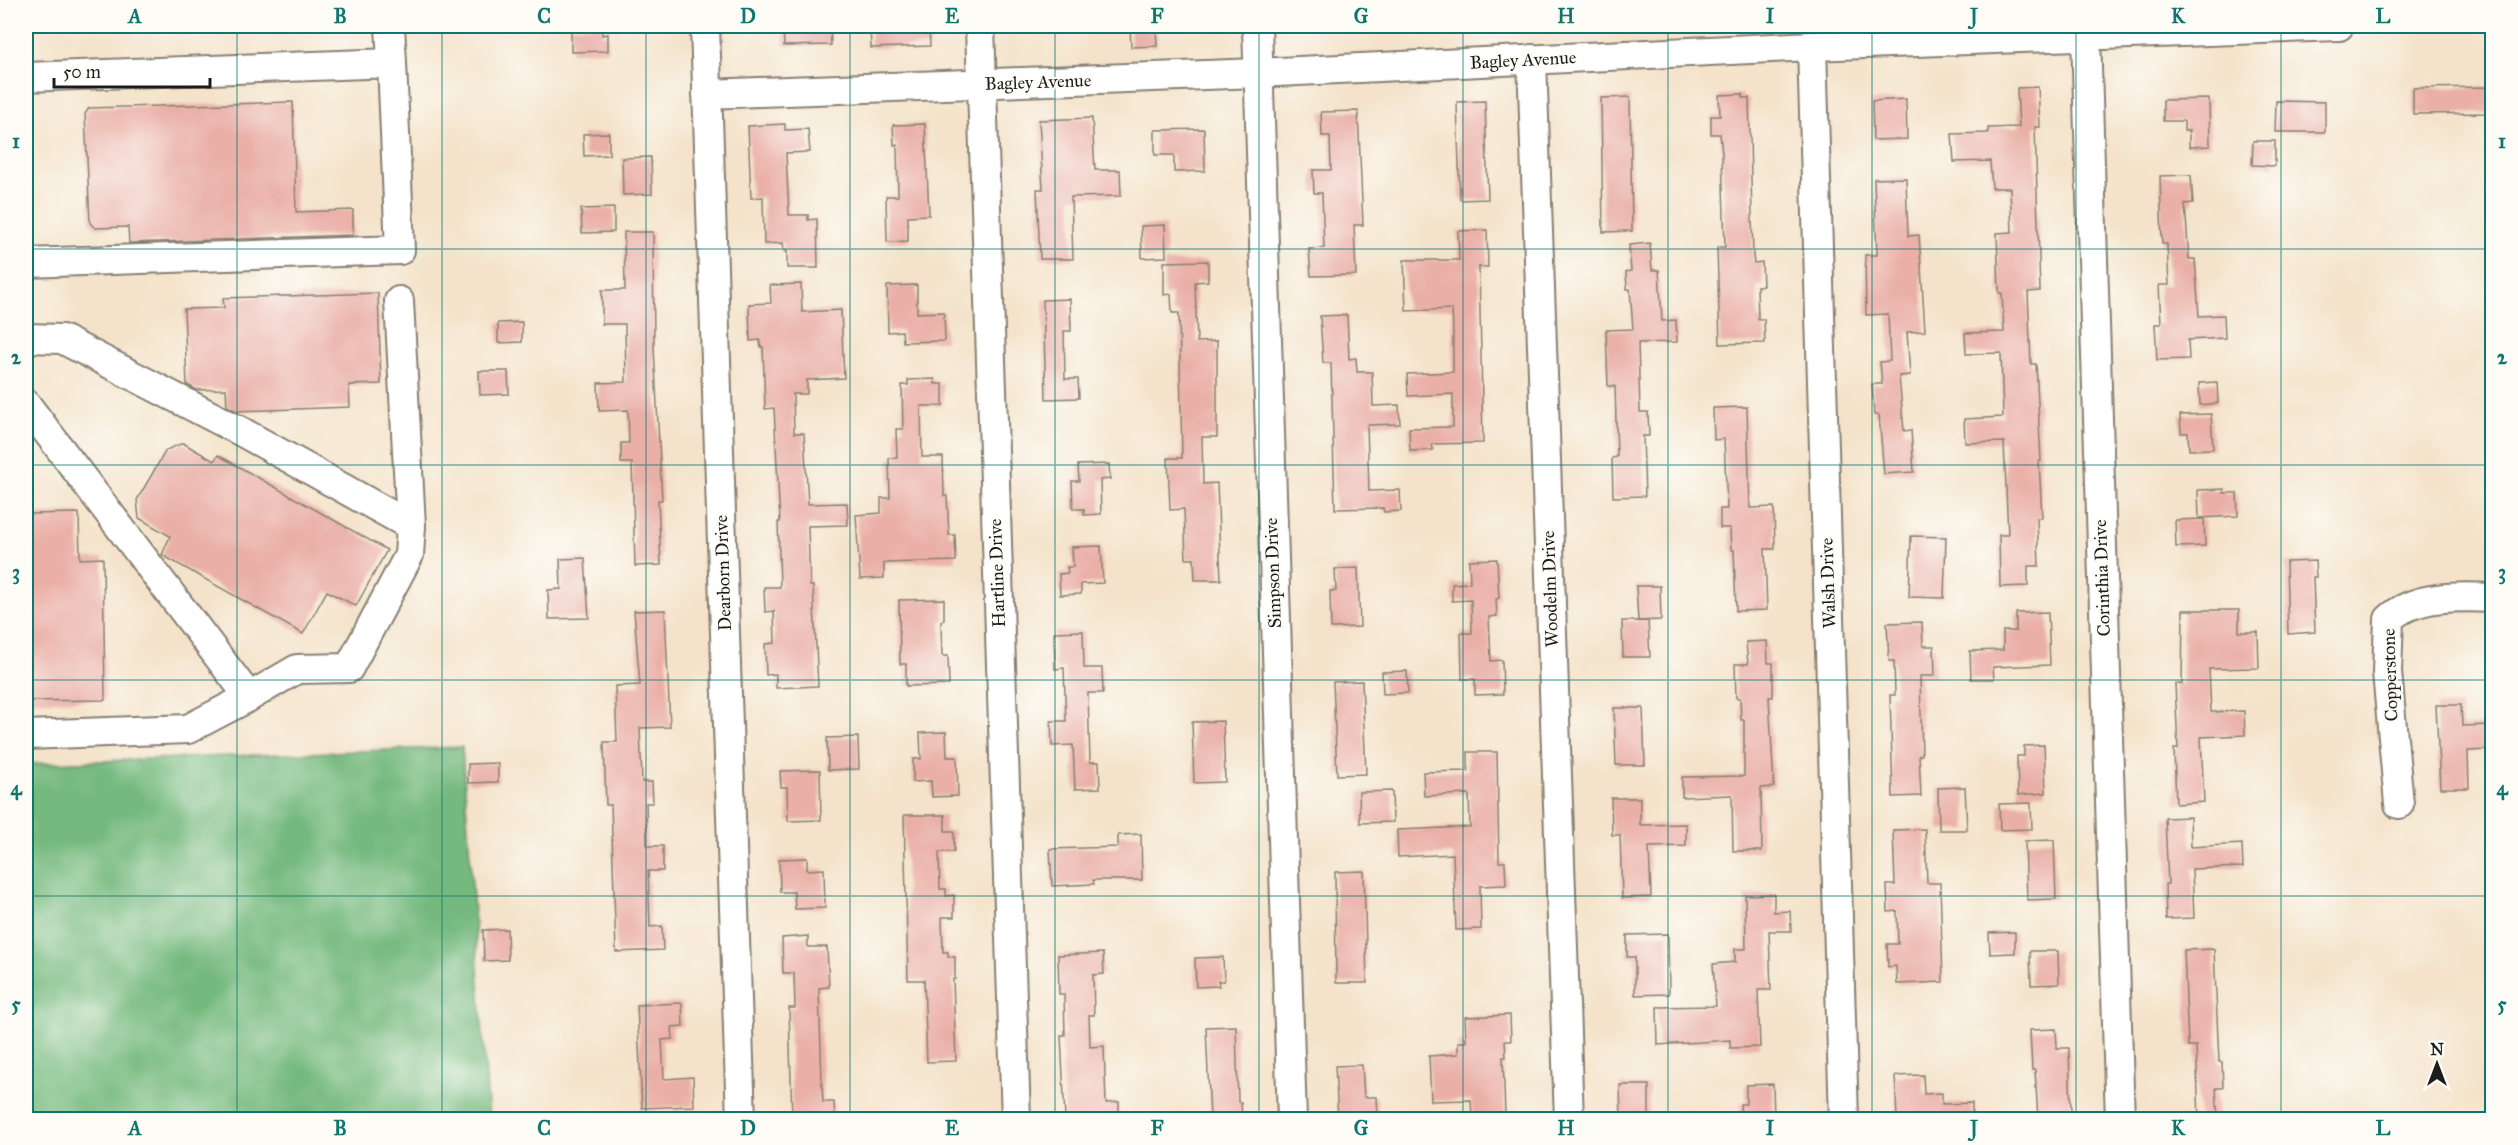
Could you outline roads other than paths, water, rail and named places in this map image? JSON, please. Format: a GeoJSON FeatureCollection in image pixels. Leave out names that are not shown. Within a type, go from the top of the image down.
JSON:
{"type":"FeatureCollection","features":[{"type":"Feature","properties":{"kind":"street"},"geometry":{"type":"LineString","coordinates":[[26,263],[400,250],[390,26]]}},
{"type":"Feature","properties":{"kind":"street","name":"Dearborn Drive"},"geometry":{"type":"LineString","coordinates":[[705,26],[741,1119]]}},
{"type":"Feature","properties":{"kind":"street","name":"Hartline Drive"},"geometry":{"type":"LineString","coordinates":[[980,26],[1016,1119]]}},
{"type":"Feature","properties":{"kind":"street","name":"Simpson Drive"},"geometry":{"type":"LineString","coordinates":[[1257,26],[1292,1119]]}},
{"type":"Feature","properties":{"kind":"street","name":"Bagley Avenue"},"geometry":{"type":"LineString","coordinates":[[707,94],[1258,73],[1812,46],[1981,33],[2086,36],[2339,26]]}},
{"type":"Feature","properties":{"kind":"street","name":"Corinthia Drive"},"geometry":{"type":"LineString","coordinates":[[2086,36],[2120,1119]]}},
{"type":"Feature","properties":{"kind":"street","name":"Walsh Drive"},"geometry":{"type":"LineString","coordinates":[[1812,46],[1844,1119]]}},
{"type":"Feature","properties":{"kind":"street","name":"Woodelm Drive"},"geometry":{"type":"LineString","coordinates":[[1532,59],[1569,1119]]}},
{"type":"Feature","properties":{"kind":"street"},"geometry":{"type":"LineString","coordinates":[[26,78],[392,63]]}},
{"type":"Feature","properties":{"kind":"street"},"geometry":{"type":"LineString","coordinates":[[26,735],[188,729],[297,669],[349,668],[410,555],[411,526],[399,302]]}},
{"type":"Feature","properties":{"kind":"street"},"geometry":{"type":"LineString","coordinates":[[26,338],[62,339],[242,432],[411,526]]}},
{"type":"Feature","properties":{"kind":"street"},"geometry":{"type":"LineString","coordinates":[[26,404],[249,697]]}},
{"type":"Feature","properties":{"kind":"street","name":"Copperstone"},"geometry":{"type":"LineString","coordinates":[[2399,804],[2386,672],[2389,619],[2400,609],[2424,602],[2457,598],[2493,598]]}}]}
